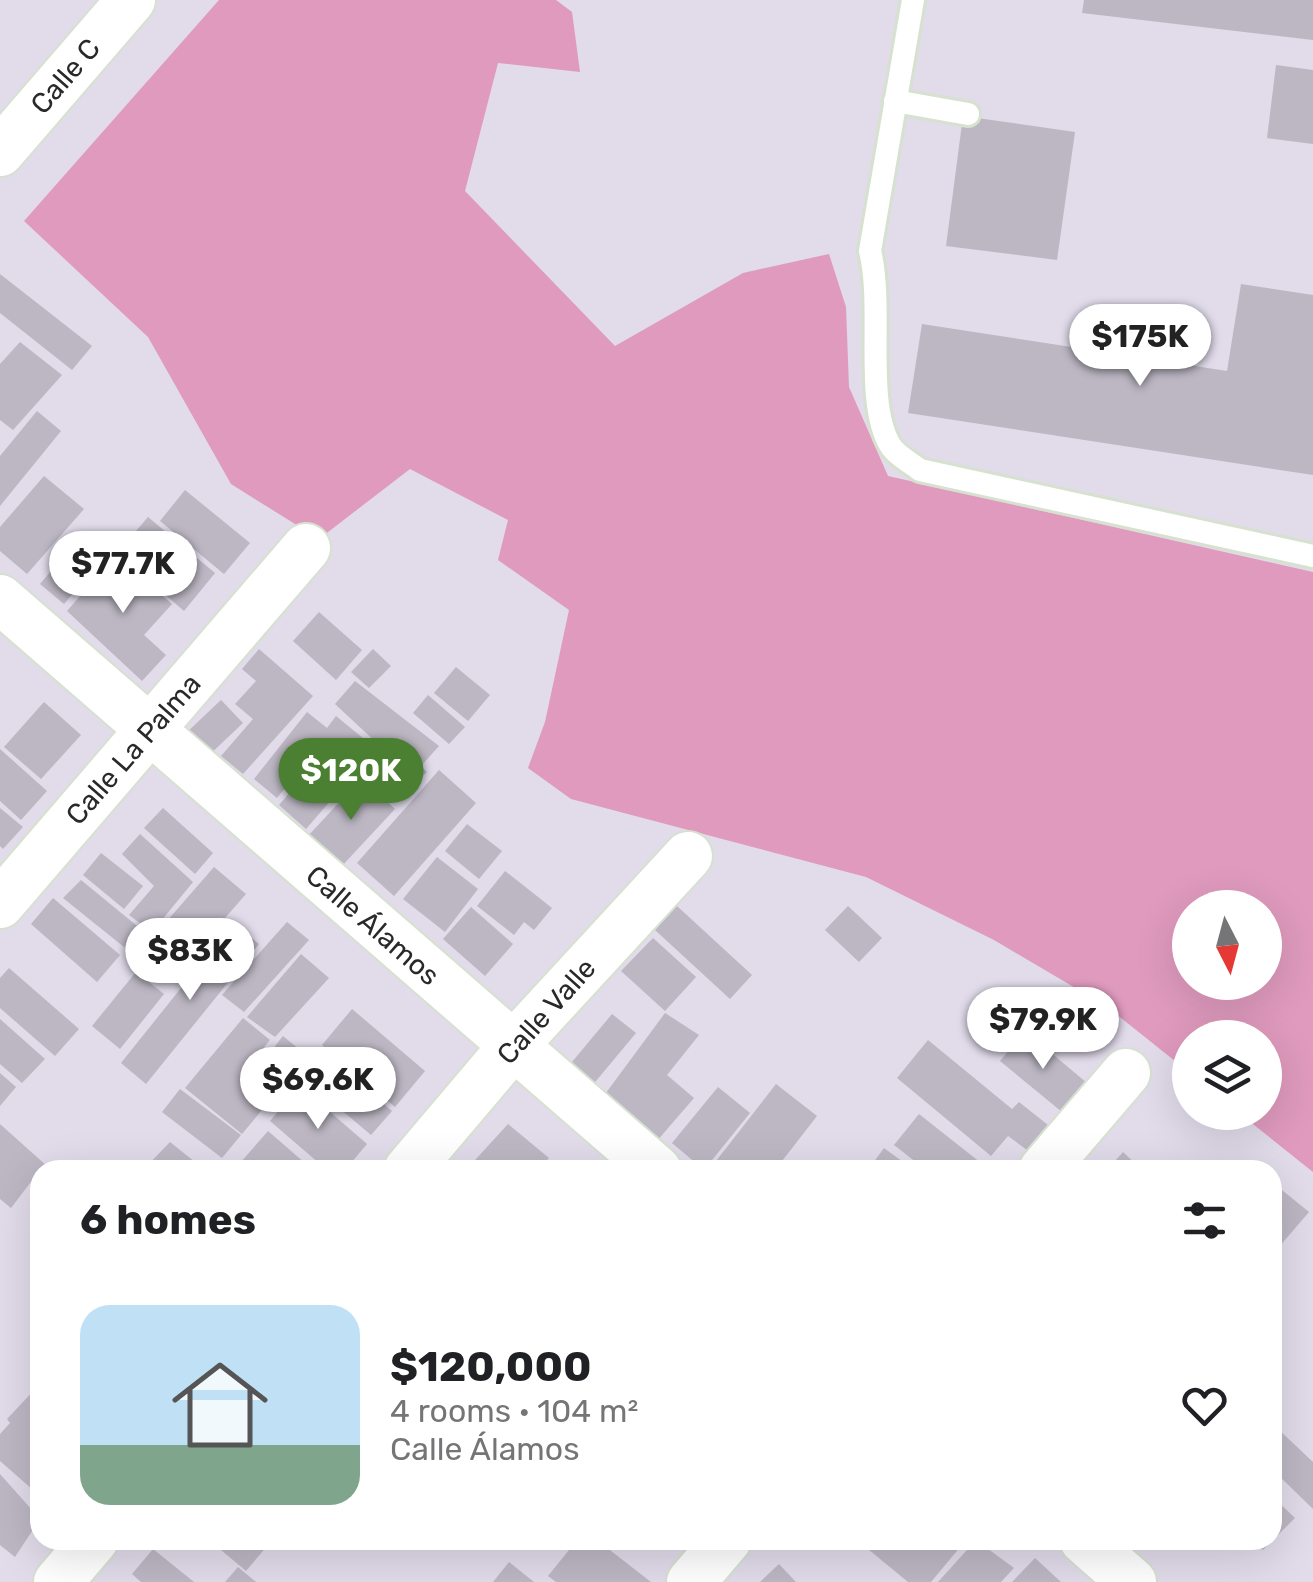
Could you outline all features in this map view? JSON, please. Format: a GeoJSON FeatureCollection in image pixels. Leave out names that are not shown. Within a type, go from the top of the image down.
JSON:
{"type":"FeatureCollection","features":[{"type":"Feature","properties":{"kind":"street","name":"Calle C"},"geometry":{"type":"LineString","coordinates":[[0,152],[131,0]]}},
{"type":"Feature","properties":{"kind":"street","name":"Calle La Palma"},"geometry":{"type":"LineString","coordinates":[[0,904],[306,548]]}},
{"type":"Feature","properties":{"kind":"street","name":"Calle Álamos"},"geometry":{"type":"LineString","coordinates":[[0,599],[645,1160]]}},
{"type":"Feature","properties":{"kind":"street","name":"Calle Valle"},"geometry":{"type":"LineString","coordinates":[[416,1160],[513,1046],[688,856]]}},
{"type":"Feature","properties":{"kind":"street"},"geometry":{"type":"LineString","coordinates":[[1051,1160],[1126,1072]]}},
{"type":"Feature","properties":{"kind":"street"},"geometry":{"type":"LineString","coordinates":[[58,1582],[85,1550]]}},
{"type":"Feature","properties":{"kind":"street"},"geometry":{"type":"LineString","coordinates":[[691,1582],[718,1550]]}},
{"type":"Feature","properties":{"kind":"street"},"geometry":{"type":"LineString","coordinates":[[1095,1550],[1132,1582]]}},
{"type":"Feature","properties":{"kind":"lane"},"geometry":{"type":"LineString","coordinates":[[913,0],[870,251],[878,286],[877,404],[891,446],[920,470],[1313,556]]}},
{"type":"Feature","properties":{"kind":"lane"},"geometry":{"type":"LineString","coordinates":[[895,101],[968,114]]}},
{"type":"Feature","properties":{"kind":"shaded area"},"geometry":{"type":"Polygon","coordinates":[[[219,0],[556,0],[572,12],[580,72],[498,63],[465,191],[615,346],[743,273],[829,254],[846,307],[849,387],[888,476],[1313,572],[1313,1172],[1260,1130],[1282,1130],[1282,1020],[1172,1020],[1172,1059],[1106,1006],[994,940],[866,877],[571,799],[528,768],[545,722],[569,610],[498,560],[508,520],[410,469],[319,539],[231,484],[148,337],[24,221],[219,0]]]}},
{"type":"Feature","properties":{"kind":"building"},"geometry":{"type":"Polygon","coordinates":[[[1084,0],[1313,0],[1313,40],[1082,13],[1084,0]]]}},
{"type":"Feature","properties":{"kind":"building"},"geometry":{"type":"Polygon","coordinates":[[[1276,65],[1313,70],[1313,144],[1267,138],[1276,65]]]}},
{"type":"Feature","properties":{"kind":"building"},"geometry":{"type":"Polygon","coordinates":[[[963,116],[1075,132],[1057,260],[946,246],[963,116]]]}},
{"type":"Feature","properties":{"kind":"building"},"geometry":{"type":"Polygon","coordinates":[[[0,274],[92,346],[72,370],[0,313],[0,274]]]}},
{"type":"Feature","properties":{"kind":"building"},"geometry":{"type":"Polygon","coordinates":[[[1241,284],[1313,295],[1313,475],[908,413],[922,324],[1227,371],[1241,284]]]}},
{"type":"Feature","properties":{"kind":"building"},"geometry":{"type":"Polygon","coordinates":[[[20,342],[62,375],[13,430],[0,420],[0,364],[20,342]]]}},
{"type":"Feature","properties":{"kind":"building"},"geometry":{"type":"Polygon","coordinates":[[[37,411],[61,431],[0,506],[0,456],[37,411]]]}},
{"type":"Feature","properties":{"kind":"building"},"geometry":{"type":"Polygon","coordinates":[[[44,476],[84,509],[27,574],[0,551],[0,527],[44,476]]]}},
{"type":"Feature","properties":{"kind":"building"},"geometry":{"type":"Polygon","coordinates":[[[185,490],[250,543],[224,574],[160,521],[185,490]]]}},
{"type":"Feature","properties":{"kind":"building"},"geometry":{"type":"Polygon","coordinates":[[[148,517],[215,573],[184,611],[117,553],[148,517]]]}},
{"type":"Feature","properties":{"kind":"building"},"geometry":{"type":"Polygon","coordinates":[[[85,531],[109,552],[64,604],[40,584],[85,531]]]}},
{"type":"Feature","properties":{"kind":"building"},"geometry":{"type":"Polygon","coordinates":[[[116,555],[172,604],[144,635],[166,655],[142,681],[67,611],[116,555]]]}},
{"type":"Feature","properties":{"kind":"building"},"geometry":{"type":"Polygon","coordinates":[[[319,612],[362,650],[336,680],[293,641],[319,612]]]}},
{"type":"Feature","properties":{"kind":"building"},"geometry":{"type":"Polygon","coordinates":[[[259,649],[313,696],[243,774],[221,756],[253,719],[235,704],[256,681],[242,669],[259,649]]]}},
{"type":"Feature","properties":{"kind":"building"},"geometry":{"type":"Polygon","coordinates":[[[373,649],[391,666],[369,688],[351,672],[373,649]]]}},
{"type":"Feature","properties":{"kind":"building"},"geometry":{"type":"Polygon","coordinates":[[[456,667],[490,695],[468,721],[434,693],[456,667]]]}},
{"type":"Feature","properties":{"kind":"building"},"geometry":{"type":"Polygon","coordinates":[[[355,681],[439,746],[421,766],[427,772],[400,799],[362,764],[306,829],[279,805],[330,746],[323,741],[277,798],[254,779],[307,712],[327,728],[336,716],[375,748],[379,745],[335,704],[355,681]]]}},
{"type":"Feature","properties":{"kind":"building"},"geometry":{"type":"Polygon","coordinates":[[[428,695],[465,727],[449,744],[413,713],[428,695]]]}},
{"type":"Feature","properties":{"kind":"building"},"geometry":{"type":"Polygon","coordinates":[[[221,700],[243,723],[206,758],[184,735],[221,700]]]}},
{"type":"Feature","properties":{"kind":"building"},"geometry":{"type":"Polygon","coordinates":[[[44,702],[81,735],[41,779],[4,747],[44,702]]]}},
{"type":"Feature","properties":{"kind":"building"},"geometry":{"type":"Polygon","coordinates":[[[0,749],[47,791],[21,820],[0,801],[0,749]]]}},
{"type":"Feature","properties":{"kind":"building"},"geometry":{"type":"Polygon","coordinates":[[[439,770],[476,803],[394,896],[357,863],[439,770]]]}},
{"type":"Feature","properties":{"kind":"building"},"geometry":{"type":"Polygon","coordinates":[[[362,778],[395,809],[340,868],[307,837],[362,778]]]}},
{"type":"Feature","properties":{"kind":"building"},"geometry":{"type":"Polygon","coordinates":[[[0,808],[23,827],[3,849],[0,846],[0,808]]]}},
{"type":"Feature","properties":{"kind":"building"},"geometry":{"type":"Polygon","coordinates":[[[163,808],[213,853],[195,874],[144,828],[163,808]]]}},
{"type":"Feature","properties":{"kind":"building"},"geometry":{"type":"Polygon","coordinates":[[[467,824],[502,851],[479,879],[445,851],[467,824]]]}},
{"type":"Feature","properties":{"kind":"building"},"geometry":{"type":"Polygon","coordinates":[[[140,834],[193,882],[152,932],[129,915],[154,886],[122,854],[140,834]]]}},
{"type":"Feature","properties":{"kind":"building"},"geometry":{"type":"Polygon","coordinates":[[[101,853],[143,886],[124,909],[83,875],[101,853]]]}},
{"type":"Feature","properties":{"kind":"building"},"geometry":{"type":"Polygon","coordinates":[[[437,857],[478,889],[445,932],[403,899],[437,857]]]}},
{"type":"Feature","properties":{"kind":"building"},"geometry":{"type":"Polygon","coordinates":[[[214,867],[246,894],[170,981],[140,952],[214,867]]]}},
{"type":"Feature","properties":{"kind":"building"},"geometry":{"type":"Polygon","coordinates":[[[505,871],[552,908],[534,930],[524,922],[514,935],[477,906],[505,871]]]}},
{"type":"Feature","properties":{"kind":"building"},"geometry":{"type":"Polygon","coordinates":[[[81,880],[142,930],[124,947],[63,898],[81,880]]]}},
{"type":"Feature","properties":{"kind":"building"},"geometry":{"type":"Polygon","coordinates":[[[53,898],[120,955],[97,982],[31,924],[53,898]]]}},
{"type":"Feature","properties":{"kind":"building"},"geometry":{"type":"Polygon","coordinates":[[[677,906],[752,975],[730,999],[655,930],[677,906]]]}},
{"type":"Feature","properties":{"kind":"building"},"geometry":{"type":"Polygon","coordinates":[[[848,906],[882,938],[859,962],[825,930],[848,906]]]}},
{"type":"Feature","properties":{"kind":"building"},"geometry":{"type":"Polygon","coordinates":[[[471,907],[513,944],[485,976],[443,939],[471,907]]]}},
{"type":"Feature","properties":{"kind":"building"},"geometry":{"type":"Polygon","coordinates":[[[287,922],[309,940],[244,1012],[222,995],[287,922]]]}},
{"type":"Feature","properties":{"kind":"building"},"geometry":{"type":"Polygon","coordinates":[[[233,923],[259,944],[146,1084],[121,1063],[233,923]]]}},
{"type":"Feature","properties":{"kind":"building"},"geometry":{"type":"Polygon","coordinates":[[[653,938],[696,977],[665,1011],[621,971],[653,938]]]}},
{"type":"Feature","properties":{"kind":"building"},"geometry":{"type":"Polygon","coordinates":[[[301,954],[329,978],[275,1037],[247,1017],[301,954]]]}},
{"type":"Feature","properties":{"kind":"building"},"geometry":{"type":"Polygon","coordinates":[[[9,968],[79,1029],[55,1056],[0,1008],[0,978],[9,968]]]}},
{"type":"Feature","properties":{"kind":"building"},"geometry":{"type":"Polygon","coordinates":[[[136,972],[164,994],[120,1049],[92,1026],[136,972]]]}},
{"type":"Feature","properties":{"kind":"building"},"geometry":{"type":"Polygon","coordinates":[[[352,1009],[425,1071],[395,1107],[322,1045],[352,1009]]]}},
{"type":"Feature","properties":{"kind":"building"},"geometry":{"type":"Polygon","coordinates":[[[665,1013],[699,1035],[667,1075],[694,1098],[656,1142],[603,1097],[665,1013]]]}},
{"type":"Feature","properties":{"kind":"building"},"geometry":{"type":"Polygon","coordinates":[[[612,1014],[636,1033],[591,1087],[567,1068],[612,1014]]]}},
{"type":"Feature","properties":{"kind":"building"},"geometry":{"type":"Polygon","coordinates":[[[243,1018],[270,1040],[252,1062],[282,1086],[242,1134],[185,1088],[243,1018]]]}},
{"type":"Feature","properties":{"kind":"building"},"geometry":{"type":"Polygon","coordinates":[[[0,1019],[45,1059],[22,1083],[0,1064],[0,1019]]]}},
{"type":"Feature","properties":{"kind":"building"},"geometry":{"type":"Polygon","coordinates":[[[1025,1031],[1087,1083],[1062,1112],[1000,1061],[1025,1031]]]}},
{"type":"Feature","properties":{"kind":"building"},"geometry":{"type":"Polygon","coordinates":[[[283,1036],[311,1059],[289,1086],[261,1064],[283,1036]]]}},
{"type":"Feature","properties":{"kind":"building"},"geometry":{"type":"Polygon","coordinates":[[[928,1040],[1012,1109],[1019,1102],[1048,1125],[1027,1150],[1008,1136],[991,1156],[897,1078],[928,1040]]]}},
{"type":"Feature","properties":{"kind":"building"},"geometry":{"type":"Polygon","coordinates":[[[328,1057],[392,1111],[371,1135],[307,1081],[328,1057]]]}},
{"type":"Feature","properties":{"kind":"building"},"geometry":{"type":"Polygon","coordinates":[[[0,1073],[16,1087],[0,1106],[0,1073]]]}},
{"type":"Feature","properties":{"kind":"building"},"geometry":{"type":"Polygon","coordinates":[[[776,1084],[817,1116],[783,1160],[717,1160],[776,1084]]]}},
{"type":"Feature","properties":{"kind":"building"},"geometry":{"type":"Polygon","coordinates":[[[300,1086],[367,1144],[353,1160],[315,1160],[270,1121],[300,1086]]]}},
{"type":"Feature","properties":{"kind":"building"},"geometry":{"type":"Polygon","coordinates":[[[718,1087],[750,1113],[712,1160],[692,1160],[672,1143],[718,1087]]]}},
{"type":"Feature","properties":{"kind":"building"},"geometry":{"type":"Polygon","coordinates":[[[180,1089],[241,1135],[222,1158],[162,1112],[180,1089]]]}},
{"type":"Feature","properties":{"kind":"building"},"geometry":{"type":"Polygon","coordinates":[[[919,1114],[977,1160],[913,1160],[894,1145],[919,1114]]]}},
{"type":"Feature","properties":{"kind":"building"},"geometry":{"type":"Polygon","coordinates":[[[0,1124],[40,1160],[30,1160],[30,1183],[11,1208],[0,1199],[0,1124]]]}},
{"type":"Feature","properties":{"kind":"building"},"geometry":{"type":"Polygon","coordinates":[[[508,1124],[549,1158],[547,1160],[475,1160],[508,1124]]]}},
{"type":"Feature","properties":{"kind":"building"},"geometry":{"type":"Polygon","coordinates":[[[268,1131],[301,1160],[243,1160],[268,1131]]]}},
{"type":"Feature","properties":{"kind":"building"},"geometry":{"type":"Polygon","coordinates":[[[170,1142],[192,1160],[153,1160],[170,1142]]]}},
{"type":"Feature","properties":{"kind":"building"},"geometry":{"type":"Polygon","coordinates":[[[884,1148],[900,1160],[875,1160],[884,1148]]]}},
{"type":"Feature","properties":{"kind":"building"},"geometry":{"type":"Polygon","coordinates":[[[1282,1190],[1309,1212],[1282,1243],[1282,1190]]]}},
{"type":"Feature","properties":{"kind":"building"},"geometry":{"type":"Polygon","coordinates":[[[30,1395],[30,1487],[0,1461],[0,1434],[10,1423],[7,1419],[30,1395]]]}},
{"type":"Feature","properties":{"kind":"building"},"geometry":{"type":"Polygon","coordinates":[[[1282,1433],[1313,1462],[1313,1509],[1282,1479],[1282,1433]]]}},
{"type":"Feature","properties":{"kind":"building"},"geometry":{"type":"Polygon","coordinates":[[[0,1474],[30,1508],[30,1534],[15,1557],[0,1545],[0,1474]]]}},
{"type":"Feature","properties":{"kind":"building"},"geometry":{"type":"Polygon","coordinates":[[[1282,1506],[1295,1518],[1282,1531],[1282,1506]]]}},
{"type":"Feature","properties":{"kind":"building"},"geometry":{"type":"Polygon","coordinates":[[[154,1550],[194,1582],[141,1582],[132,1574],[154,1550]]]}},
{"type":"Feature","properties":{"kind":"building"},"geometry":{"type":"Polygon","coordinates":[[[221,1550],[264,1550],[246,1571],[221,1550]]]}},
{"type":"Feature","properties":{"kind":"building"},"geometry":{"type":"Polygon","coordinates":[[[569,1550],[610,1550],[651,1582],[556,1582],[548,1576],[569,1550]]]}},
{"type":"Feature","properties":{"kind":"building"},"geometry":{"type":"Polygon","coordinates":[[[869,1550],[958,1550],[931,1582],[908,1582],[869,1550]]]}},
{"type":"Feature","properties":{"kind":"building"},"geometry":{"type":"Polygon","coordinates":[[[967,1550],[990,1550],[1014,1568],[1001,1582],[938,1582],[967,1550]]]}},
{"type":"Feature","properties":{"kind":"building"},"geometry":{"type":"Polygon","coordinates":[[[1035,1558],[1061,1582],[1012,1582],[1035,1558]]]}},
{"type":"Feature","properties":{"kind":"building"},"geometry":{"type":"Polygon","coordinates":[[[509,1562],[534,1582],[493,1582],[509,1562]]]}},
{"type":"Feature","properties":{"kind":"building"},"geometry":{"type":"Polygon","coordinates":[[[779,1564],[796,1582],[760,1582],[779,1564]]]}},
{"type":"Feature","properties":{"kind":"building"},"geometry":{"type":"Polygon","coordinates":[[[238,1567],[256,1582],[225,1582],[238,1567]]]}}]}
